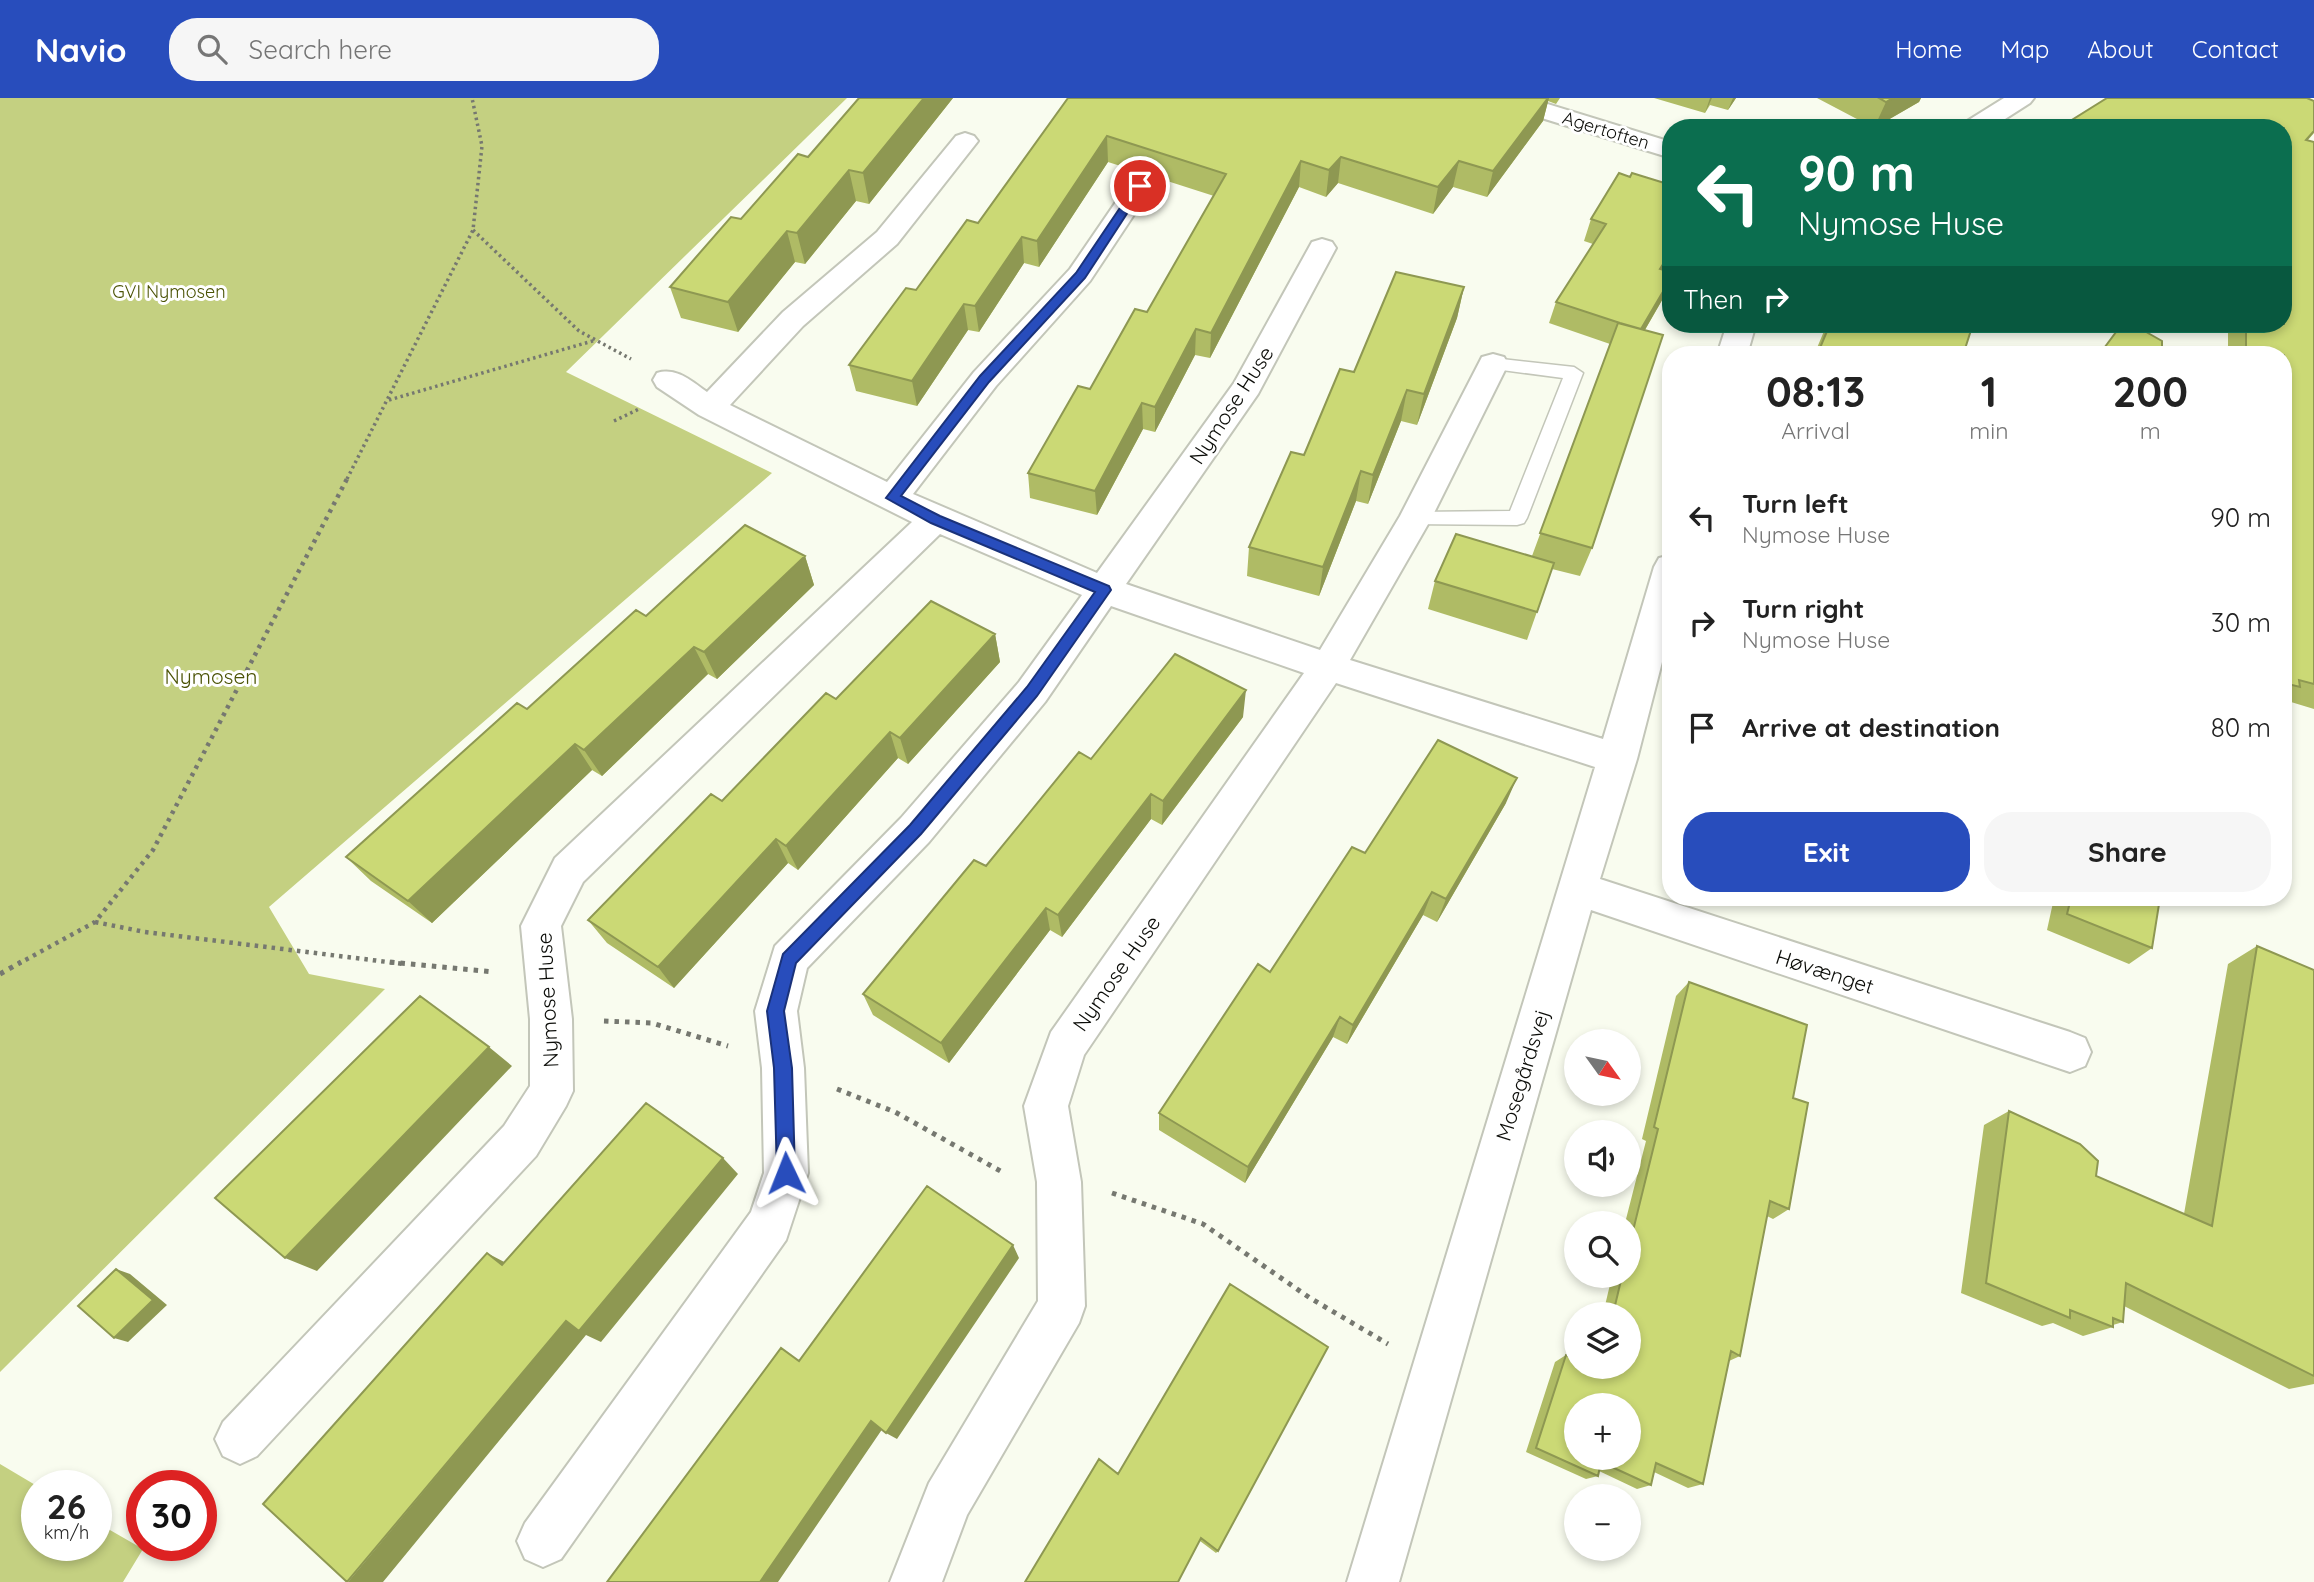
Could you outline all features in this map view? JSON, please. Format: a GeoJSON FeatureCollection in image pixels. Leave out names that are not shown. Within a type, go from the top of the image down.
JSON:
{"type":"FeatureCollection","features":[{"type":"Feature","properties":{"kind":"street","name":"Agertoften"},"geometry":{"type":"LineString","coordinates":[[1502,98],[1662,147]]}},
{"type":"Feature","properties":{"kind":"street"},"geometry":{"type":"LineString","coordinates":[[1987,119],[2021,98]]}},
{"type":"Feature","properties":{"kind":"street"},"geometry":{"type":"LineString","coordinates":[[710,408],[793,319],[887,238],[965,141]]}},
{"type":"Feature","properties":{"kind":"street"},"geometry":{"type":"LineString","coordinates":[[892,498],[985,379],[1080,275],[1140,186]]}},
{"type":"Feature","properties":{"kind":"street","name":"Nymose Huse"},"geometry":{"type":"LineString","coordinates":[[543,1541],[770,1224],[786,1173],[783,1068],[776,1011],[789,959],[915,830],[1032,692],[1247,387],[1322,248]]}},
{"type":"Feature","properties":{"kind":"street","name":"Nymose Huse"},"geometry":{"type":"LineString","coordinates":[[916,1582],[947,1501],[1062,1306],[1059,1182],[1045,1106],[1066,1046],[1328,667],[1415,519],[1493,364]]}},
{"type":"Feature","properties":{"kind":"street"},"geometry":{"type":"LineString","coordinates":[[668,380],[710,408],[935,519],[1104,590],[1328,667],[1618,759]]}},
{"type":"Feature","properties":{"kind":"street","name":"Nymose Huse"},"geometry":{"type":"LineString","coordinates":[[240,1439],[520,1141],[551,1091],[551,1019],[541,926],[569,870],[935,519]]}},
{"type":"Feature","properties":{"kind":"street","name":"Mosegårdsvej"},"geometry":{"type":"LineString","coordinates":[[1373,1582],[1433,1371],[1618,759],[1662,600]]}},
{"type":"Feature","properties":{"kind":"street","name":"Høvænget"},"geometry":{"type":"LineString","coordinates":[[1579,889],[2070,1052]]}},
{"type":"Feature","properties":{"kind":"lane"},"geometry":{"type":"LineString","coordinates":[[1415,519],[1517,518],[1574,373],[1493,364]]}},
{"type":"Feature","properties":{"kind":"path"},"geometry":{"type":"LineString","coordinates":[[0,974],[95,922],[153,850],[388,400],[473,230],[482,146],[472,98]]}},
{"type":"Feature","properties":{"kind":"path"},"geometry":{"type":"LineString","coordinates":[[473,230],[579,331],[668,380]]}},
{"type":"Feature","properties":{"kind":"path"},"geometry":{"type":"LineString","coordinates":[[388,400],[596,340]]}},
{"type":"Feature","properties":{"kind":"green space","name":"Nymosen"},"geometry":{"type":"Polygon","coordinates":[[[0,98],[847,98],[566,372],[772,473],[269,907],[309,974],[385,989],[0,1372],[0,98]]]}},
{"type":"Feature","properties":{"kind":"green space"},"geometry":{"type":"Polygon","coordinates":[[[0,1464],[21,1476],[21,1561],[112,1561],[112,1531],[126,1539],[126,1561],[136,1561],[123,1582],[0,1582],[0,1464]]]}},
{"type":"Feature","properties":{"kind":"building"},"geometry":{"type":"Polygon","coordinates":[[[859,98],[924,98],[863,173],[849,170],[797,233],[787,231],[728,302],[670,287],[731,217],[741,219],[798,154],[808,157],[859,98]]]}},
{"type":"Feature","properties":{"kind":"building"},"geometry":{"type":"Polygon","coordinates":[[[1068,98],[1548,98],[1493,171],[1459,161],[1438,187],[1341,157],[1329,170],[1301,161],[1211,333],[1196,329],[1155,407],[1142,403],[1095,491],[1028,473],[1078,386],[1090,389],[1135,309],[1147,312],[1226,174],[1107,136],[1037,241],[1022,237],[975,306],[964,304],[912,381],[849,365],[906,288],[916,290],[967,220],[978,223],[1068,98]]]}},
{"type":"Feature","properties":{"kind":"building"},"geometry":{"type":"Polygon","coordinates":[[[2107,98],[2307,98],[2314,101],[2314,131],[2306,140],[2314,142],[2314,684],[2299,680],[2300,687],[2292,685],[2292,346],[2246,346],[2246,333],[2292,333],[2292,119],[2073,119],[2107,98]]]}},
{"type":"Feature","properties":{"kind":"building"},"geometry":{"type":"Polygon","coordinates":[[[1619,173],[1630,177],[1632,173],[1662,182],[1662,293],[1641,329],[1556,302],[1606,224],[1591,219],[1619,173]]]}},
{"type":"Feature","properties":{"kind":"building"},"geometry":{"type":"Polygon","coordinates":[[[1396,272],[1464,287],[1424,394],[1407,390],[1373,475],[1361,471],[1323,567],[1249,547],[1291,452],[1304,455],[1340,369],[1354,372],[1396,272]]]}},
{"type":"Feature","properties":{"kind":"building"},"geometry":{"type":"Polygon","coordinates":[[[1618,323],[1663,335],[1592,548],[1540,533],[1618,323]]]}},
{"type":"Feature","properties":{"kind":"building"},"geometry":{"type":"Polygon","coordinates":[[[1826,333],[1970,333],[1966,346],[1821,346],[1826,333]]]}},
{"type":"Feature","properties":{"kind":"building"},"geometry":{"type":"Polygon","coordinates":[[[2115,333],[2148,333],[2162,341],[2162,346],[2106,346],[2115,333]]]}},
{"type":"Feature","properties":{"kind":"building"},"geometry":{"type":"Polygon","coordinates":[[[745,525],[805,556],[704,652],[694,647],[584,750],[575,744],[408,901],[346,857],[517,703],[527,709],[636,610],[646,616],[745,525]]]}},
{"type":"Feature","properties":{"kind":"building"},"geometry":{"type":"Polygon","coordinates":[[[1456,534],[1554,563],[1537,612],[1435,581],[1456,534]]]}},
{"type":"Feature","properties":{"kind":"building"},"geometry":{"type":"Polygon","coordinates":[[[931,601],[995,634],[900,738],[890,732],[786,846],[776,839],[658,967],[588,920],[711,794],[722,801],[826,693],[836,699],[931,601]]]}},
{"type":"Feature","properties":{"kind":"building"},"geometry":{"type":"Polygon","coordinates":[[[1175,654],[1246,690],[1163,801],[1151,794],[1058,915],[1046,908],[941,1043],[863,994],[974,860],[986,866],[1079,752],[1091,759],[1175,654]]]}},
{"type":"Feature","properties":{"kind":"building"},"geometry":{"type":"Polygon","coordinates":[[[1438,740],[1517,778],[1446,899],[1432,892],[1353,1025],[1340,1017],[1248,1167],[1159,1113],[1258,964],[1270,972],[1352,847],[1365,853],[1438,740]]]}},
{"type":"Feature","properties":{"kind":"building"},"geometry":{"type":"Polygon","coordinates":[[[2069,906],[2159,906],[2152,948],[2067,914],[2069,906]]]}},
{"type":"Feature","properties":{"kind":"building"},"geometry":{"type":"Polygon","coordinates":[[[2257,946],[2314,970],[2314,1376],[2126,1283],[2123,1322],[2113,1318],[2113,1327],[2070,1310],[2070,1318],[1986,1283],[2009,1111],[2080,1144],[2098,1161],[2096,1176],[2212,1226],[2257,946]]]}},
{"type":"Feature","properties":{"kind":"building"},"geometry":{"type":"Polygon","coordinates":[[[1689,982],[1807,1025],[1793,1098],[1808,1103],[1789,1209],[1770,1201],[1740,1356],[1731,1351],[1703,1484],[1656,1463],[1651,1485],[1618,1470],[1641,1470],[1641,1393],[1564,1393],[1564,1461],[1536,1448],[1564,1361],[1564,1379],[1641,1379],[1641,1302],[1616,1302],[1619,1288],[1641,1288],[1641,1211],[1638,1211],[1658,1129],[1654,1127],[1689,982]]]}},
{"type":"Feature","properties":{"kind":"building"},"geometry":{"type":"Polygon","coordinates":[[[420,996],[489,1047],[285,1258],[215,1198],[420,996]]]}},
{"type":"Feature","properties":{"kind":"building"},"geometry":{"type":"Polygon","coordinates":[[[646,1103],[723,1158],[579,1331],[566,1321],[347,1582],[263,1504],[487,1253],[502,1265],[646,1103]]]}},
{"type":"Feature","properties":{"kind":"building"},"geometry":{"type":"Polygon","coordinates":[[[927,1186],[1013,1245],[886,1433],[871,1421],[760,1582],[607,1582],[781,1348],[799,1361],[927,1186]]]}},
{"type":"Feature","properties":{"kind":"building"},"geometry":{"type":"Polygon","coordinates":[[[116,1269],[153,1300],[114,1338],[78,1306],[116,1269]]]}},
{"type":"Feature","properties":{"kind":"building"},"geometry":{"type":"Polygon","coordinates":[[[1230,1284],[1328,1347],[1218,1551],[1201,1538],[1178,1582],[1025,1582],[1099,1459],[1118,1474],[1230,1284]]]}},
{"type":"Feature","properties":{"kind":"building"},"geometry":{"type":"Polygon","coordinates":[[[1585,1470],[1599,1470],[1598,1476],[1585,1470]]]}},
{"type":"Feature","properties":{"kind":"route"},"geometry":{"type":"LineString","coordinates":[[786,1173],[783,1068],[776,1011],[789,959],[915,830],[1032,692],[1104,590],[935,519],[892,498],[985,379],[1080,275],[1140,186]]}},
{"type":"Feature","properties":{"kind":"park label","name":"GVI Nymosen"},"geometry":{"type":"Point","coordinates":[169,291]}}]}
